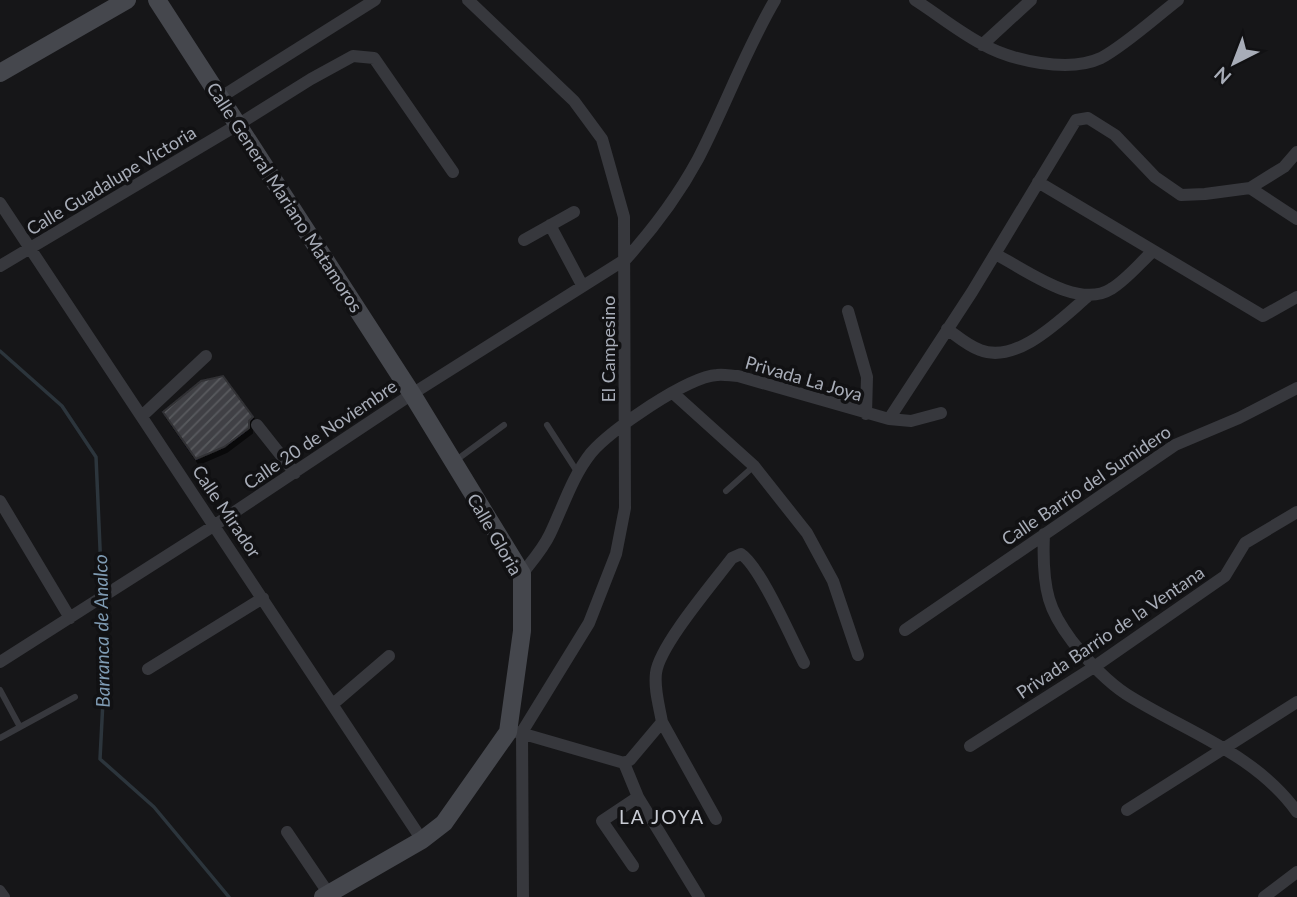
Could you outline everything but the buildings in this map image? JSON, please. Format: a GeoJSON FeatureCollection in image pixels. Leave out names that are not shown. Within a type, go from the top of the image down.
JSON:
{"type":"FeatureCollection","features":[{"type":"Feature","properties":{"kind":"main road"},"geometry":{"type":"LineString","coordinates":[[0,72],[127,0]]}},
{"type":"Feature","properties":{"kind":"main road","name":"Calle General Mariano Matamoros"},"geometry":{"type":"LineString","coordinates":[[157,0],[412,394]]}},
{"type":"Feature","properties":{"kind":"main road","name":"Calle Gloria"},"geometry":{"type":"LineString","coordinates":[[412,394],[522,574],[522,631],[515,732]]}},
{"type":"Feature","properties":{"kind":"main road"},"geometry":{"type":"LineString","coordinates":[[326,895],[422,840],[444,823],[515,732]]}},
{"type":"Feature","properties":{"kind":"street"},"geometry":{"type":"LineString","coordinates":[[221,97],[375,0]]}},
{"type":"Feature","properties":{"kind":"street","name":"El Campesino"},"geometry":{"type":"LineString","coordinates":[[468,0],[574,101],[602,139],[624,217],[625,508],[616,554],[589,623],[515,732]]}},
{"type":"Feature","properties":{"kind":"street","name":"Calle 20 de Noviembre"},"geometry":{"type":"LineString","coordinates":[[0,662],[625,259],[655,225],[698,160],[753,38],[775,0]]}},
{"type":"Feature","properties":{"kind":"street"},"geometry":{"type":"LineString","coordinates":[[915,0],[982,45],[1018,58],[1050,64],[1084,65],[1103,57],[1178,0]]}},
{"type":"Feature","properties":{"kind":"street"},"geometry":{"type":"LineString","coordinates":[[982,45],[1031,0]]}},
{"type":"Feature","properties":{"kind":"street","name":"Calle Guadalupe Victoria"},"geometry":{"type":"LineString","coordinates":[[0,266],[353,56],[374,58],[453,172]]}},
{"type":"Feature","properties":{"kind":"street"},"geometry":{"type":"LineString","coordinates":[[889,419],[995,254],[1076,120],[1088,118],[1115,135],[1155,177],[1181,195],[1250,188],[1284,167],[1297,152]]}},
{"type":"Feature","properties":{"kind":"street"},"geometry":{"type":"LineString","coordinates":[[1038,182],[1263,316],[1297,297]]}},
{"type":"Feature","properties":{"kind":"street"},"geometry":{"type":"LineString","coordinates":[[1250,188],[1297,219]]}},
{"type":"Feature","properties":{"kind":"street","name":"Calle Mirador"},"geometry":{"type":"LineString","coordinates":[[0,203],[422,840]]}},
{"type":"Feature","properties":{"kind":"street"},"geometry":{"type":"LineString","coordinates":[[524,240],[575,212]]}},
{"type":"Feature","properties":{"kind":"street"},"geometry":{"type":"LineString","coordinates":[[550,225],[582,285]]}},
{"type":"Feature","properties":{"kind":"street"},"geometry":{"type":"LineString","coordinates":[[947,329],[980,350],[998,352],[1019,347],[1047,332],[1087,297],[1110,290],[1152,252]]}},
{"type":"Feature","properties":{"kind":"street"},"geometry":{"type":"LineString","coordinates":[[995,254],[1069,293],[1087,297]]}},
{"type":"Feature","properties":{"kind":"street"},"geometry":{"type":"LineString","coordinates":[[848,311],[867,377],[866,414]]}},
{"type":"Feature","properties":{"kind":"street"},"geometry":{"type":"LineString","coordinates":[[142,416],[206,356]]}},
{"type":"Feature","properties":{"kind":"street","name":"Privada La Joya"},"geometry":{"type":"LineString","coordinates":[[522,574],[549,537],[578,473],[592,452],[626,422],[673,393],[716,374],[738,376],[889,419],[911,421],[941,413]]}},
{"type":"Feature","properties":{"kind":"street","name":"Calle Barrio del Sumidero"},"geometry":{"type":"LineString","coordinates":[[905,630],[1175,445],[1239,418],[1297,387]]}},
{"type":"Feature","properties":{"kind":"street"},"geometry":{"type":"LineString","coordinates":[[673,393],[754,466],[807,533],[833,581],[858,655]]}},
{"type":"Feature","properties":{"kind":"street"},"geometry":{"type":"LineString","coordinates":[[257,425],[295,473]]}},
{"type":"Feature","properties":{"kind":"street"},"geometry":{"type":"LineString","coordinates":[[0,501],[70,618]]}},
{"type":"Feature","properties":{"kind":"street","name":"Privada Barrio de la Ventana"},"geometry":{"type":"LineString","coordinates":[[970,746],[1094,667],[1225,576],[1245,543],[1296,514]]}},
{"type":"Feature","properties":{"kind":"street"},"geometry":{"type":"LineString","coordinates":[[1044,534],[1043,562],[1049,600],[1065,631],[1094,667],[1124,692],[1224,748],[1265,776],[1297,812]]}},
{"type":"Feature","properties":{"kind":"street"},"geometry":{"type":"LineString","coordinates":[[716,818],[662,722],[655,688],[656,669],[665,648],[732,558],[741,554],[757,573],[804,663]]}},
{"type":"Feature","properties":{"kind":"street"},"geometry":{"type":"LineString","coordinates":[[148,669],[263,597]]}},
{"type":"Feature","properties":{"kind":"street"},"geometry":{"type":"LineString","coordinates":[[333,704],[389,656]]}},
{"type":"Feature","properties":{"kind":"street"},"geometry":{"type":"LineString","coordinates":[[1127,810],[1297,702]]}},
{"type":"Feature","properties":{"kind":"street"},"geometry":{"type":"LineString","coordinates":[[523,897],[515,732],[624,763],[630,760],[662,722]]}},
{"type":"Feature","properties":{"kind":"street"},"geometry":{"type":"LineString","coordinates":[[624,763],[638,797],[699,897]]}},
{"type":"Feature","properties":{"kind":"street"},"geometry":{"type":"LineString","coordinates":[[633,866],[602,821],[638,797]]}},
{"type":"Feature","properties":{"kind":"street"},"geometry":{"type":"LineString","coordinates":[[286,832],[326,895]]}},
{"type":"Feature","properties":{"kind":"street"},"geometry":{"type":"LineString","coordinates":[[1264,897],[1297,872]]}},
{"type":"Feature","properties":{"kind":"street"},"geometry":{"type":"LineString","coordinates":[[0,890],[5,897]]}},
{"type":"Feature","properties":{"kind":"lane"},"geometry":{"type":"LineString","coordinates":[[453,463],[504,425]]}},
{"type":"Feature","properties":{"kind":"lane"},"geometry":{"type":"LineString","coordinates":[[547,425],[578,473]]}},
{"type":"Feature","properties":{"kind":"lane"},"geometry":{"type":"LineString","coordinates":[[726,491],[754,466]]}},
{"type":"Feature","properties":{"kind":"lane"},"geometry":{"type":"LineString","coordinates":[[0,690],[20,727]]}},
{"type":"Feature","properties":{"kind":"lane"},"geometry":{"type":"LineString","coordinates":[[1,738],[75,697]]}},
{"type":"Feature","properties":{"kind":"waterway","name":"Barranca de Analco"},"geometry":{"type":"LineString","coordinates":[[0,351],[62,406],[96,457],[102,593]]}},
{"type":"Feature","properties":{"kind":"waterway","name":"Barranca de Analco"},"geometry":{"type":"LineString","coordinates":[[102,601],[104,681],[100,759],[154,807],[229,897]]}},
{"type":"Feature","properties":{"kind":"district","name":"LA JOYA"},"geometry":{"type":"Point","coordinates":[662,816]}}]}
